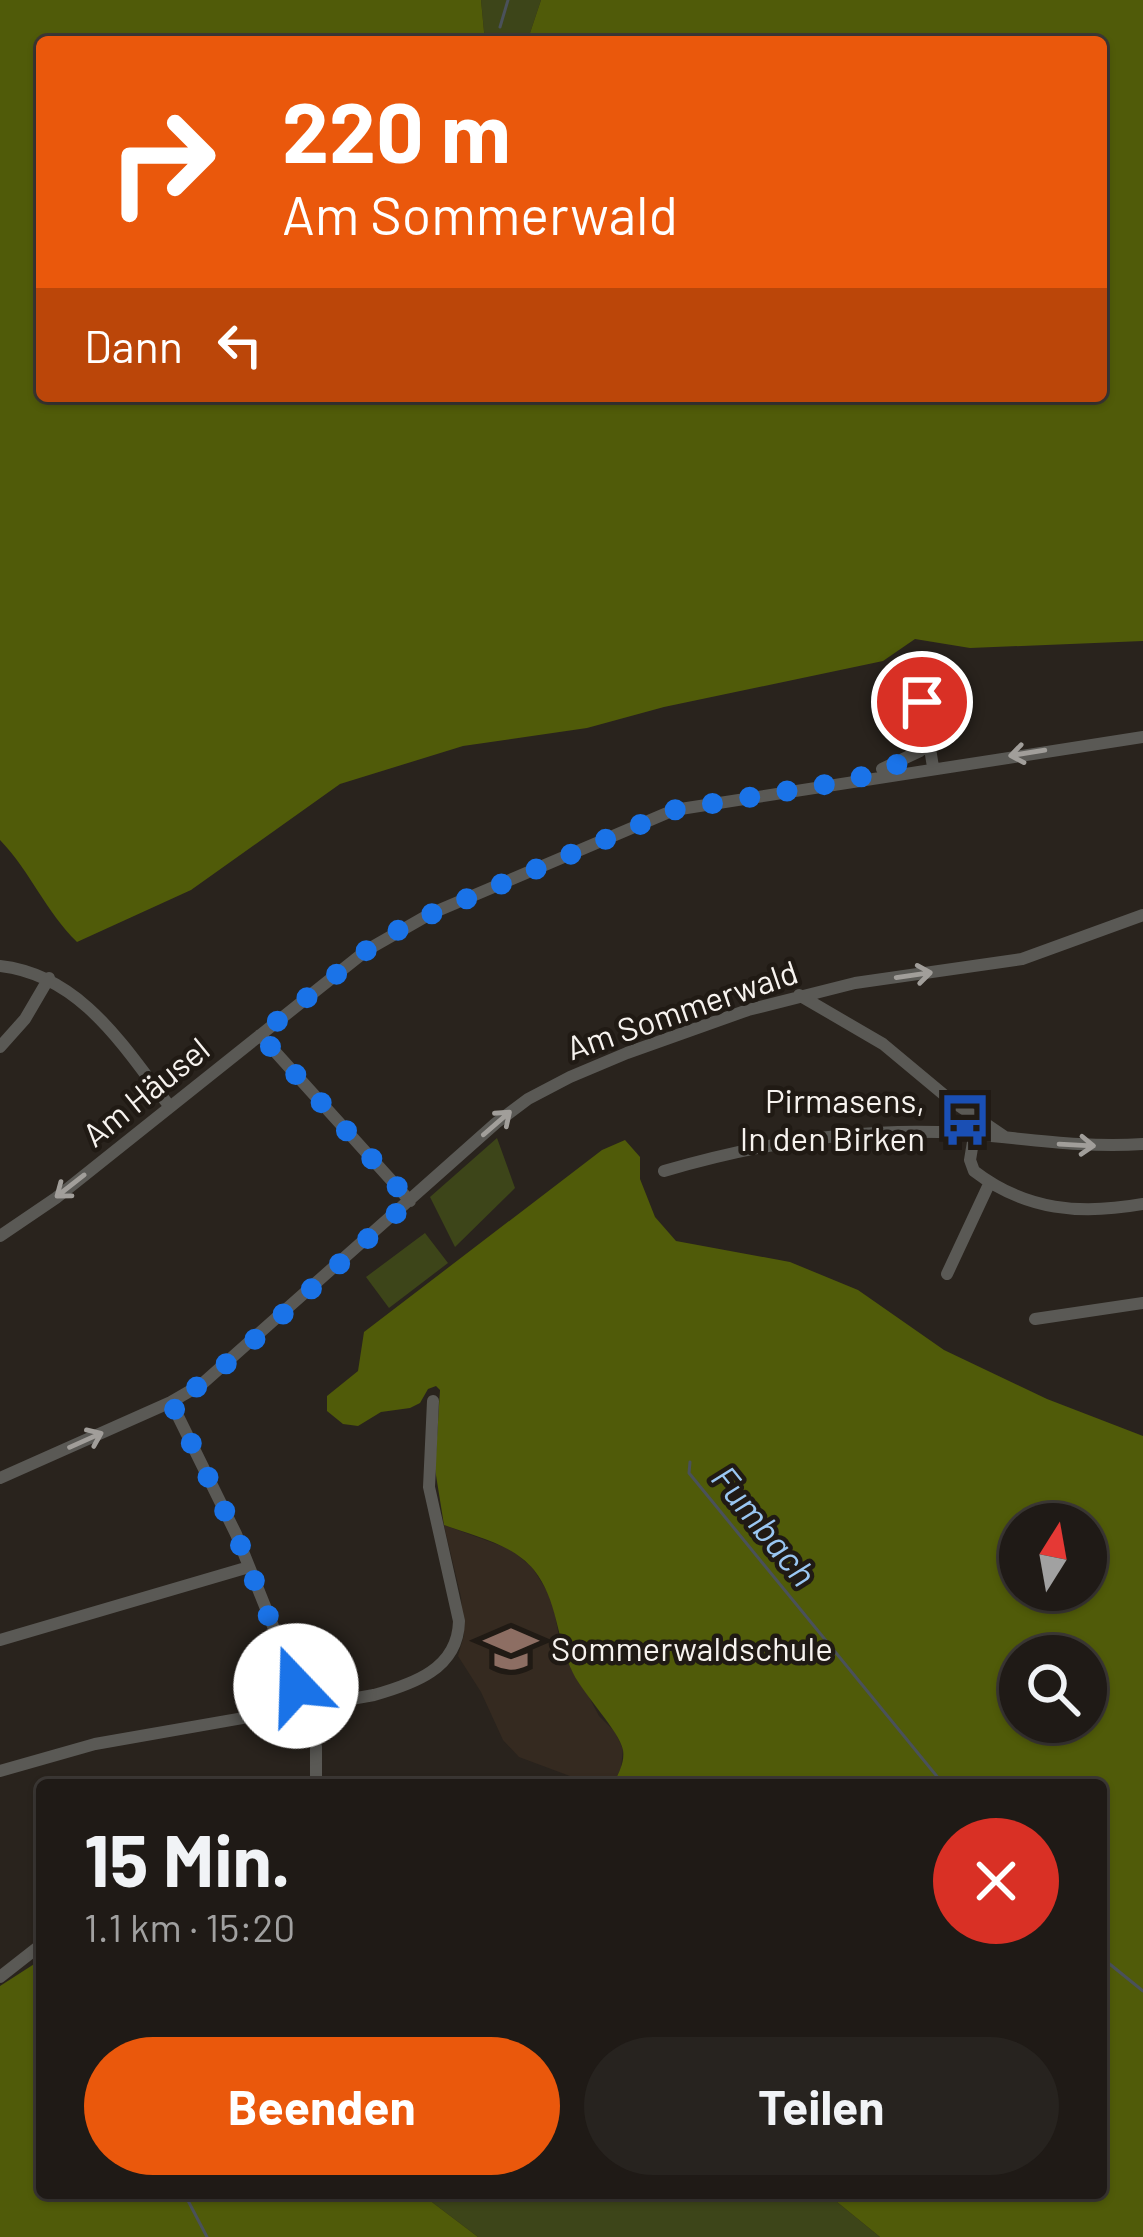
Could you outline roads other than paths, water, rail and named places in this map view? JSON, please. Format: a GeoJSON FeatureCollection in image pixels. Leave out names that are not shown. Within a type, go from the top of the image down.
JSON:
{"type":"FeatureCollection","features":[{"type":"Feature","properties":{"kind":"street"},"geometry":{"type":"LineString","coordinates":[[917,667],[933,767]]}},
{"type":"Feature","properties":{"kind":"street","name":"Am Häusel"},"geometry":{"type":"LineString","coordinates":[[852,780],[904,762],[920,751],[928,737]]}},
{"type":"Feature","properties":{"kind":"street","name":"Am Häusel"},"geometry":{"type":"LineString","coordinates":[[0,1236],[56,1198],[379,941],[430,914],[674,810],[1143,737]]}},
{"type":"Feature","properties":{"kind":"street","name":"Am Sommerwald"},"geometry":{"type":"LineString","coordinates":[[0,1478],[171,1402],[232,1359],[512,1109],[544,1090],[664,1039],[799,995],[1022,959],[1143,915]]}},
{"type":"Feature","properties":{"kind":"street"},"geometry":{"type":"LineString","coordinates":[[0,966],[49,978],[95,1015],[170,1107]]}},
{"type":"Feature","properties":{"kind":"street"},"geometry":{"type":"LineString","coordinates":[[0,1047],[25,1019],[49,978]]}},
{"type":"Feature","properties":{"kind":"street"},"geometry":{"type":"LineString","coordinates":[[799,995],[883,1044],[949,1100],[1012,1140]]}},
{"type":"Feature","properties":{"kind":"street"},"geometry":{"type":"LineString","coordinates":[[260,1035],[410,1201]]}},
{"type":"Feature","properties":{"kind":"street"},"geometry":{"type":"LineString","coordinates":[[944,1132],[952,1114],[949,1100]]}},
{"type":"Feature","properties":{"kind":"street"},"geometry":{"type":"LineString","coordinates":[[664,1172],[794,1141],[944,1132],[1075,1146],[1143,1144]]}},
{"type":"Feature","properties":{"kind":"street"},"geometry":{"type":"LineString","coordinates":[[974,1136],[971,1166],[990,1182],[1035,1203],[1100,1212],[1143,1204]]}},
{"type":"Feature","properties":{"kind":"street"},"geometry":{"type":"LineString","coordinates":[[947,1274],[990,1182]]}},
{"type":"Feature","properties":{"kind":"street"},"geometry":{"type":"LineString","coordinates":[[1035,1319],[1143,1303]]}},
{"type":"Feature","properties":{"kind":"street"},"geometry":{"type":"LineString","coordinates":[[0,1771],[95,1744],[407,1686],[445,1661],[457,1640],[458,1608],[429,1487],[433,1401]]}},
{"type":"Feature","properties":{"kind":"street"},"geometry":{"type":"LineString","coordinates":[[171,1402],[249,1567],[293,1676],[316,1747],[316,1779]]}},
{"type":"Feature","properties":{"kind":"street"},"geometry":{"type":"LineString","coordinates":[[0,1640],[249,1567]]}},
{"type":"Feature","properties":{"kind":"street"},"geometry":{"type":"LineString","coordinates":[[0,1977],[36,1950]]}},
{"type":"Feature","properties":{"kind":"waterway"},"geometry":{"type":"LineString","coordinates":[[500,27],[508,0]]}},
{"type":"Feature","properties":{"kind":"waterway","name":"Fumbach"},"geometry":{"type":"LineString","coordinates":[[690,1462],[689,1473],[939,1779]]}},
{"type":"Feature","properties":{"kind":"waterway","name":"Fumbach"},"geometry":{"type":"LineString","coordinates":[[1107,1962],[1143,1991]]}},
{"type":"Feature","properties":{"kind":"waterway"},"geometry":{"type":"LineString","coordinates":[[187,2199],[207,2237]]}},
{"type":"Feature","properties":{"kind":"place","name":"Pirmasens, In den Birken"},"geometry":{"type":"Point","coordinates":[965,1120]}},
{"type":"Feature","properties":{"kind":"place","name":"Sommerwaldschule"},"geometry":{"type":"Point","coordinates":[511,1649]}}]}
